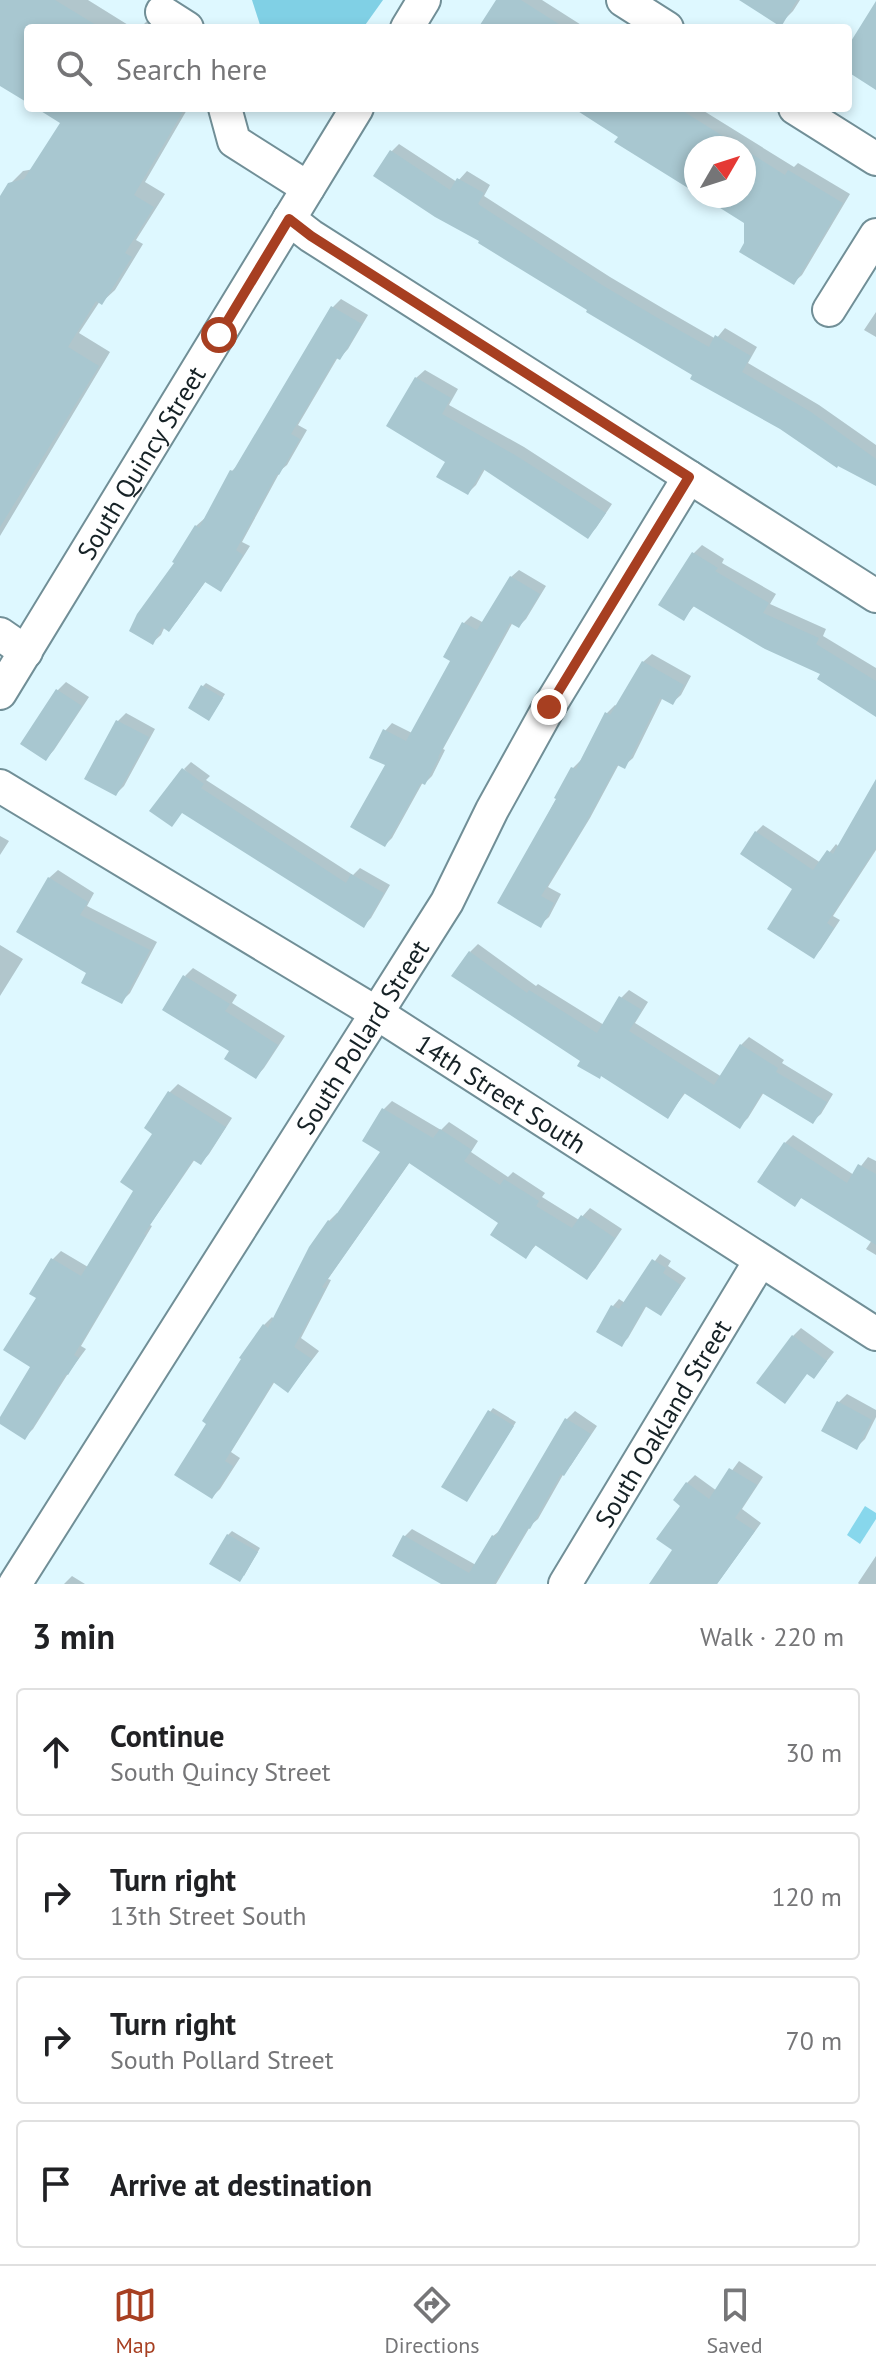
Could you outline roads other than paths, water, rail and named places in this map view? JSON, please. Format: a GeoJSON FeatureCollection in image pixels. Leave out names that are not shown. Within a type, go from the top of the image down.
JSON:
{"type":"FeatureCollection","features":[{"type":"Feature","properties":{"kind":"street"},"geometry":{"type":"LineString","coordinates":[[409,24],[424,0]]}},
{"type":"Feature","properties":{"kind":"street"},"geometry":{"type":"LineString","coordinates":[[623,0],[661,24]]}},
{"type":"Feature","properties":{"kind":"street"},"geometry":{"type":"LineString","coordinates":[[226,112],[234,141],[308,188]]}},
{"type":"Feature","properties":{"kind":"street","name":"South Quincy Street"},"geometry":{"type":"LineString","coordinates":[[0,693],[13,643],[289,219],[355,112]]}},
{"type":"Feature","properties":{"kind":"street"},"geometry":{"type":"LineString","coordinates":[[801,112],[876,159]]}},
{"type":"Feature","properties":{"kind":"street"},"geometry":{"type":"LineString","coordinates":[[289,219],[311,236],[876,596]]}},
{"type":"Feature","properties":{"kind":"street"},"geometry":{"type":"LineString","coordinates":[[829,310],[876,235]]}},
{"type":"Feature","properties":{"kind":"street","name":"South Pollard Street"},"geometry":{"type":"LineString","coordinates":[[15,1584],[447,902],[492,810],[549,707],[689,477]]}},
{"type":"Feature","properties":{"kind":"street","name":"14th Street South"},"geometry":{"type":"LineString","coordinates":[[0,786],[378,1014],[876,1334]]}},
{"type":"Feature","properties":{"kind":"street","name":"South Oakland Street"},"geometry":{"type":"LineString","coordinates":[[565,1584],[760,1261]]}}]}
